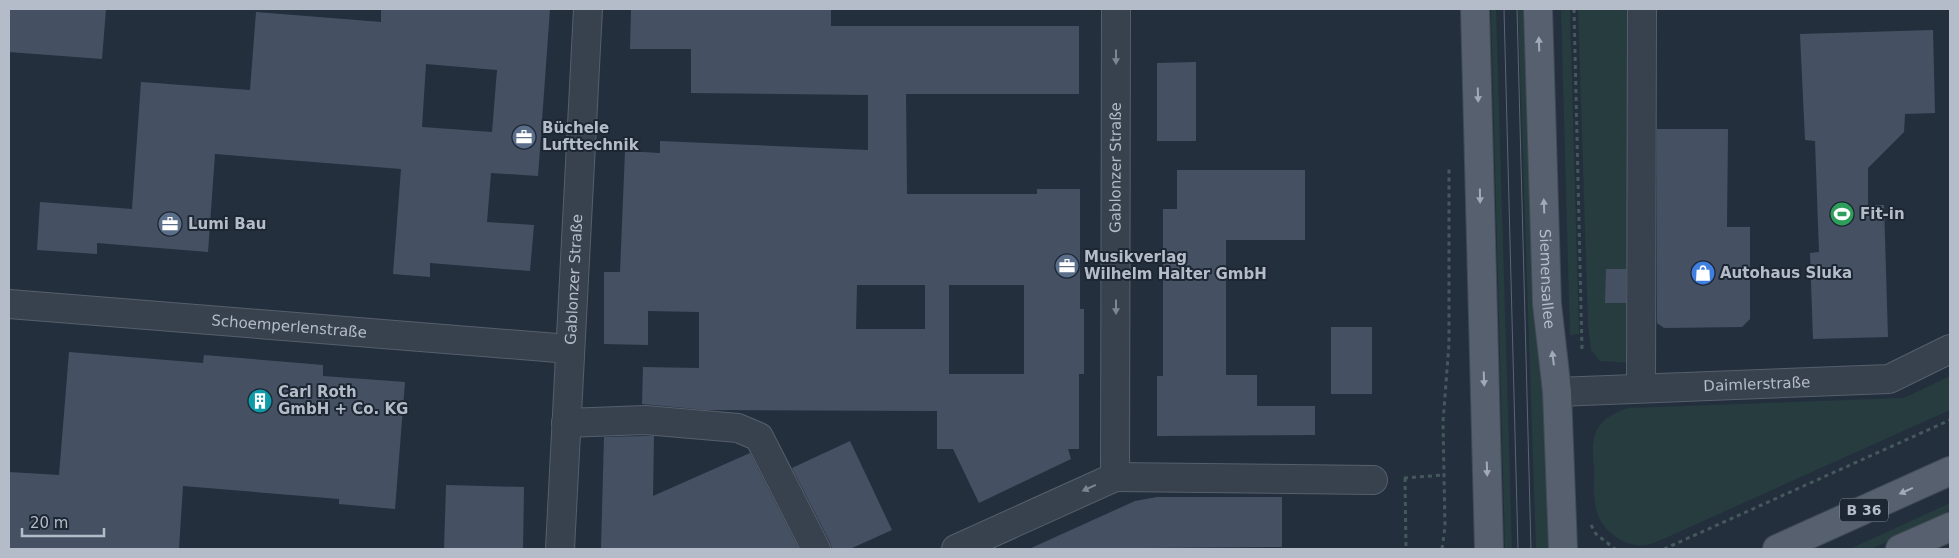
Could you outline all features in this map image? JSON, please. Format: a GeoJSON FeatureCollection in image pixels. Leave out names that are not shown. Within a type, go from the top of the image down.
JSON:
{"type":"FeatureCollection","features":[{"type":"Feature","properties":{"kind":"main road"},"geometry":{"type":"LineString","coordinates":[[1475,9],[1489,549]]}},
{"type":"Feature","properties":{"kind":"main road","name":"Siemensallee"},"geometry":{"type":"LineString","coordinates":[[1538,9],[1547,304],[1569,391],[1568,543]]}},
{"type":"Feature","properties":{"kind":"main road","name":"B 36"},"geometry":{"type":"LineString","coordinates":[[1777,549],[1950,471]]}},
{"type":"Feature","properties":{"kind":"main road"},"geometry":{"type":"LineString","coordinates":[[1900,549],[1950,527]]}},
{"type":"Feature","properties":{"kind":"street","name":"Gablonzer Straße"},"geometry":{"type":"LineString","coordinates":[[560,549],[588,9]]}},
{"type":"Feature","properties":{"kind":"street","name":"Gablonzer Straße"},"geometry":{"type":"LineString","coordinates":[[1115,477],[1116,9]]}},
{"type":"Feature","properties":{"kind":"street"},"geometry":{"type":"LineString","coordinates":[[1641,388],[1642,9]]}},
{"type":"Feature","properties":{"kind":"street","name":"Schoemperlenstraße"},"geometry":{"type":"LineString","coordinates":[[9,304],[570,349]]}},
{"type":"Feature","properties":{"kind":"street","name":"Daimlerstraße"},"geometry":{"type":"LineString","coordinates":[[1569,391],[1889,378],[1950,349]]}},
{"type":"Feature","properties":{"kind":"street"},"geometry":{"type":"LineString","coordinates":[[566,424],[645,420],[738,428],[759,437],[816,549]]}},
{"type":"Feature","properties":{"kind":"street"},"geometry":{"type":"LineString","coordinates":[[956,549],[1115,477],[1373,480]]}},
{"type":"Feature","properties":{"kind":"path"},"geometry":{"type":"LineString","coordinates":[[1569,391],[1583,326],[1574,9]]}},
{"type":"Feature","properties":{"kind":"path"},"geometry":{"type":"LineString","coordinates":[[1442,549],[1444,527],[1444,422],[1449,344],[1449,164]]}},
{"type":"Feature","properties":{"kind":"path"},"geometry":{"type":"LineString","coordinates":[[1664,549],[1950,420]]}},
{"type":"Feature","properties":{"kind":"path"},"geometry":{"type":"LineString","coordinates":[[1373,480],[1444,476]]}},
{"type":"Feature","properties":{"kind":"path"},"geometry":{"type":"LineString","coordinates":[[1405,478],[1406,549]]}},
{"type":"Feature","properties":{"kind":"green space"},"geometry":{"type":"Polygon","coordinates":[[[1491,9],[1496,9],[1512,549],[1505,549],[1491,9]]]}},
{"type":"Feature","properties":{"kind":"green space"},"geometry":{"type":"Polygon","coordinates":[[[1518,9],[1529,9],[1544,382],[1556,549],[1536,549],[1518,9]]]}},
{"type":"Feature","properties":{"kind":"green space"},"geometry":{"type":"Polygon","coordinates":[[[1561,9],[1570,9],[1579,334],[1570,335],[1561,9]]]}},
{"type":"Feature","properties":{"kind":"green space"},"geometry":{"type":"Polygon","coordinates":[[[1578,9],[1635,9],[1632,363],[1600,361],[1591,350],[1588,325],[1578,9]]]}},
{"type":"Feature","properties":{"kind":"green space"},"geometry":{"type":"Polygon","coordinates":[[[1950,376],[1950,410],[1657,541],[1646,545],[1637,545],[1620,540],[1606,528],[1597,513],[1594,491],[1593,447],[1595,435],[1600,425],[1606,419],[1628,408],[1904,398],[1950,376]]]}},
{"type":"Feature","properties":{"kind":"green space"},"geometry":{"type":"Polygon","coordinates":[[[1950,503],[1950,513],[1871,549],[1850,549],[1950,503]]]}},
{"type":"Feature","properties":{"kind":"building"},"geometry":{"type":"Polygon","coordinates":[[[9,9],[106,9],[102,59],[9,52],[9,9]]]}},
{"type":"Feature","properties":{"kind":"building"},"geometry":{"type":"Polygon","coordinates":[[[381,9],[550,9],[538,176],[491,173],[487,222],[534,225],[530,271],[430,263],[430,277],[393,274],[401,169],[215,154],[208,252],[97,243],[97,254],[37,250],[40,202],[132,209],[141,82],[250,90],[256,12],[381,22],[381,9]],[[426,64],[422,127],[492,132],[497,70],[426,64]]]}},
{"type":"Feature","properties":{"kind":"building"},"geometry":{"type":"Polygon","coordinates":[[[631,9],[831,9],[831,26],[1079,26],[1079,94],[906,94],[907,194],[1037,194],[1037,189],[1080,189],[1080,309],[1084,309],[1084,374],[1079,374],[1079,449],[1068,449],[1071,459],[979,503],[953,449],[937,449],[937,411],[706,410],[642,404],[643,367],[699,368],[699,312],[648,311],[648,345],[604,344],[604,272],[620,272],[625,151],[660,153],[660,141],[868,150],[868,95],[691,93],[691,49],[630,49],[631,9]],[[857,285],[856,329],[925,329],[925,285],[857,285]],[[949,285],[949,374],[1024,374],[1024,285],[949,285]]]}},
{"type":"Feature","properties":{"kind":"building"},"geometry":{"type":"Polygon","coordinates":[[[1933,30],[1935,113],[1905,114],[1904,132],[1868,168],[1868,205],[1884,205],[1888,337],[1813,339],[1810,253],[1819,252],[1815,141],[1805,140],[1800,34],[1933,30]]]}},
{"type":"Feature","properties":{"kind":"building"},"geometry":{"type":"Polygon","coordinates":[[[1196,62],[1196,141],[1157,141],[1157,63],[1196,62]]]}},
{"type":"Feature","properties":{"kind":"building","name":"Autohaus Sluka"},"geometry":{"type":"Polygon","coordinates":[[[1657,129],[1728,129],[1727,227],[1750,227],[1750,319],[1742,327],[1664,328],[1657,323],[1657,129]]]}},
{"type":"Feature","properties":{"kind":"building"},"geometry":{"type":"Polygon","coordinates":[[[1177,170],[1305,170],[1305,240],[1226,240],[1226,375],[1257,375],[1257,406],[1315,406],[1315,435],[1157,436],[1157,376],[1163,376],[1163,209],[1177,209],[1177,170]]]}},
{"type":"Feature","properties":{"kind":"building"},"geometry":{"type":"Polygon","coordinates":[[[1606,269],[1626,269],[1626,303],[1605,303],[1606,269]]]}},
{"type":"Feature","properties":{"kind":"building"},"geometry":{"type":"Polygon","coordinates":[[[1331,327],[1372,327],[1372,394],[1331,394],[1331,327]]]}},
{"type":"Feature","properties":{"kind":"building"},"geometry":{"type":"Polygon","coordinates":[[[69,352],[203,363],[204,355],[323,365],[323,376],[405,382],[395,509],[339,504],[339,499],[183,486],[179,549],[9,549],[9,472],[59,475],[69,352]]]}},
{"type":"Feature","properties":{"kind":"building"},"geometry":{"type":"Polygon","coordinates":[[[654,436],[653,496],[750,453],[799,549],[601,549],[604,437],[654,436]]]}},
{"type":"Feature","properties":{"kind":"building"},"geometry":{"type":"Polygon","coordinates":[[[850,441],[892,530],[850,549],[832,549],[792,468],[850,441]]]}},
{"type":"Feature","properties":{"kind":"building"},"geometry":{"type":"Polygon","coordinates":[[[446,485],[524,487],[523,549],[444,549],[446,485]]]}},
{"type":"Feature","properties":{"kind":"building"},"geometry":{"type":"Polygon","coordinates":[[[1157,497],[1282,497],[1282,547],[1029,549],[1135,501],[1157,497]]]}},
{"type":"Feature","properties":{"kind":"tram line"},"geometry":{"type":"LineString","coordinates":[[1504,9],[1518,549]]}},
{"type":"Feature","properties":{"kind":"tram line"},"geometry":{"type":"LineString","coordinates":[[1517,9],[1531,549]]}},
{"type":"Feature","properties":{"kind":"place","name":"Büchele Lufttechnik"},"geometry":{"type":"Point","coordinates":[524,137]}},
{"type":"Feature","properties":{"kind":"place","name":"Fit-in"},"geometry":{"type":"Point","coordinates":[1842,214]}},
{"type":"Feature","properties":{"kind":"place","name":"Lumi Bau"},"geometry":{"type":"Point","coordinates":[170,224]}},
{"type":"Feature","properties":{"kind":"place","name":"Musikverlag Wilhelm Halter GmbH"},"geometry":{"type":"Point","coordinates":[1067,266]}},
{"type":"Feature","properties":{"kind":"place","name":"Autohaus Sluka"},"geometry":{"type":"Point","coordinates":[1703,273]}},
{"type":"Feature","properties":{"kind":"place","name":"Carl Roth GmbH + Co. KG"},"geometry":{"type":"Point","coordinates":[260,401]}}]}
